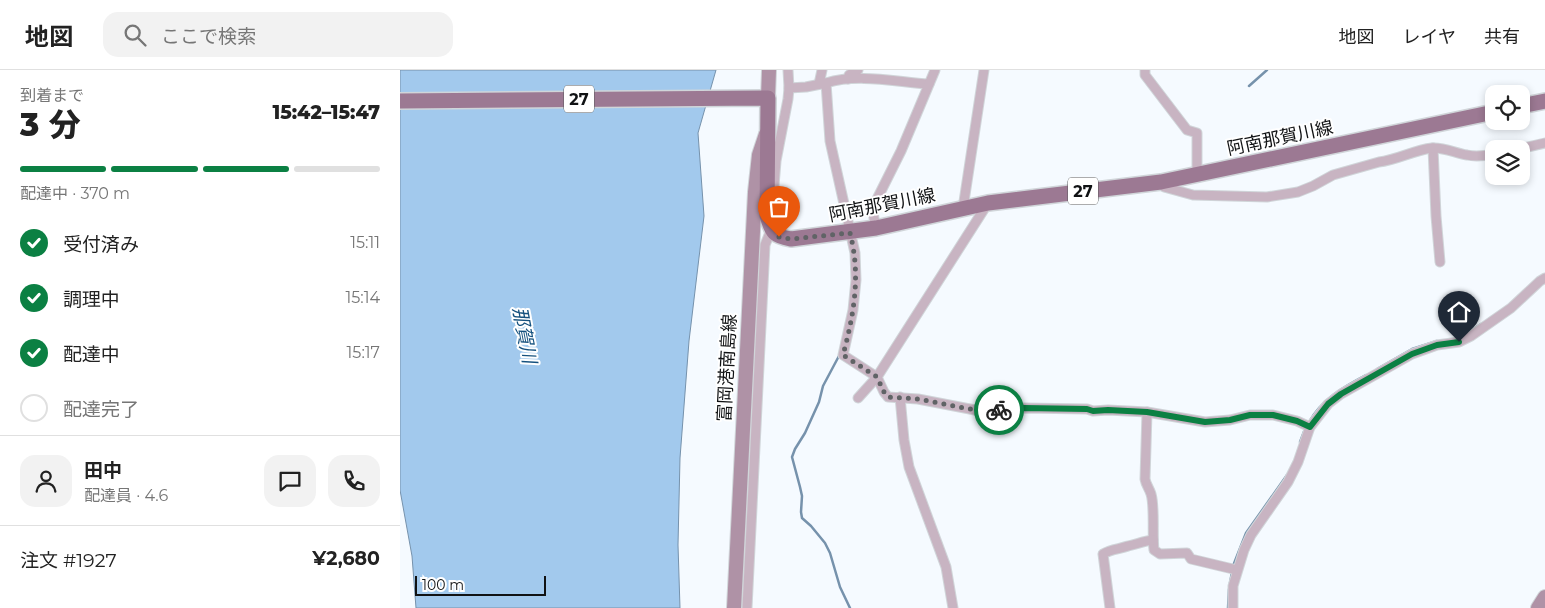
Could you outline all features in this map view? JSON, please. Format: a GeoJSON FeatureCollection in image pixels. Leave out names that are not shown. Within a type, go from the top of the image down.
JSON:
{"type":"FeatureCollection","features":[{"type":"Feature","properties":{"kind":"main road"},"geometry":{"type":"LineString","coordinates":[[768,70],[763,98],[767,131],[761,192],[771,230]]}},
{"type":"Feature","properties":{"kind":"main road","name":"27"},"geometry":{"type":"LineString","coordinates":[[400,101],[763,98]]}},
{"type":"Feature","properties":{"kind":"main road"},"geometry":{"type":"LineString","coordinates":[[1530,104],[1545,101]]}},
{"type":"Feature","properties":{"kind":"main road","name":"阿南那賀川線"},"geometry":{"type":"LineString","coordinates":[[771,230],[779,237],[791,239],[850,233],[988,202],[1161,182],[1485,114]]}},
{"type":"Feature","properties":{"kind":"main road","name":"富岡港南島線"},"geometry":{"type":"LineString","coordinates":[[734,608],[761,192]]}},
{"type":"Feature","properties":{"kind":"main road"},"geometry":{"type":"LineString","coordinates":[[1538,608],[1545,597]]}},
{"type":"Feature","properties":{"kind":"street"},"geometry":{"type":"LineString","coordinates":[[761,192],[774,186],[776,161],[789,88],[788,70]]}},
{"type":"Feature","properties":{"kind":"street"},"geometry":{"type":"LineString","coordinates":[[822,70],[830,140],[855,253],[856,280],[853,310],[843,355],[877,377],[888,397],[900,397],[975,410],[1024,408],[1147,412],[1205,422],[1230,420],[1250,415],[1273,415],[1297,421],[1310,427]]}},
{"type":"Feature","properties":{"kind":"street"},"geometry":{"type":"LineString","coordinates":[[848,79],[849,75],[858,70]]}},
{"type":"Feature","properties":{"kind":"street"},"geometry":{"type":"LineString","coordinates":[[876,228],[873,207],[901,151],[935,70]]}},
{"type":"Feature","properties":{"kind":"street"},"geometry":{"type":"LineString","coordinates":[[977,70],[982,80]]}},
{"type":"Feature","properties":{"kind":"street"},"geometry":{"type":"LineString","coordinates":[[963,208],[984,70]]}},
{"type":"Feature","properties":{"kind":"street"},"geometry":{"type":"LineString","coordinates":[[1145,70],[1145,75],[1187,130],[1197,132],[1197,175]]}},
{"type":"Feature","properties":{"kind":"street"},"geometry":{"type":"LineString","coordinates":[[789,88],[806,87],[839,79],[891,80],[929,84]]}},
{"type":"Feature","properties":{"kind":"street"},"geometry":{"type":"LineString","coordinates":[[1530,146],[1545,143]]}},
{"type":"Feature","properties":{"kind":"street"},"geometry":{"type":"LineString","coordinates":[[1161,182],[1164,187],[1193,195],[1267,197],[1298,192],[1333,175],[1416,151],[1433,148],[1466,155],[1485,155]]}},
{"type":"Feature","properties":{"kind":"street"},"geometry":{"type":"LineString","coordinates":[[1433,148],[1440,262]]}},
{"type":"Feature","properties":{"kind":"street"},"geometry":{"type":"LineString","coordinates":[[858,398],[877,377],[988,202]]}},
{"type":"Feature","properties":{"kind":"street"},"geometry":{"type":"LineString","coordinates":[[747,608],[765,244],[771,230]]}},
{"type":"Feature","properties":{"kind":"street"},"geometry":{"type":"LineString","coordinates":[[1233,608],[1233,586],[1237,570],[1251,536],[1288,482],[1310,427],[1328,404],[1341,394],[1412,354],[1437,345],[1459,342],[1471,336],[1511,308],[1545,278]]}},
{"type":"Feature","properties":{"kind":"street"},"geometry":{"type":"LineString","coordinates":[[900,397],[904,440],[909,467],[946,567],[953,608]]}},
{"type":"Feature","properties":{"kind":"street"},"geometry":{"type":"LineString","coordinates":[[1147,412],[1145,479],[1147,487],[1151,492],[1154,550],[1160,554],[1186,553],[1191,559],[1237,570]]}},
{"type":"Feature","properties":{"kind":"street"},"geometry":{"type":"LineString","coordinates":[[1110,608],[1103,554],[1143,541],[1153,540]]}},
{"type":"Feature","properties":{"kind":"water","name":"那賀川"},"geometry":{"type":"Polygon","coordinates":[[[400,70],[716,70],[698,133],[704,216],[689,341],[680,458],[678,545],[680,608],[416,608],[412,556],[400,490],[400,70]]]}},
{"type":"Feature","properties":{"kind":"waterway"},"geometry":{"type":"LineString","coordinates":[[1249,86],[1267,70]]}},
{"type":"Feature","properties":{"kind":"waterway"},"geometry":{"type":"LineString","coordinates":[[1455,338],[1481,324]]}},
{"type":"Feature","properties":{"kind":"waterway"},"geometry":{"type":"LineString","coordinates":[[1377,369],[1412,349],[1437,341]]}},
{"type":"Feature","properties":{"kind":"waterway"},"geometry":{"type":"LineString","coordinates":[[840,354],[823,386],[819,402],[792,457],[802,496],[802,518],[825,543],[830,553],[840,587],[850,608]]}},
{"type":"Feature","properties":{"kind":"waterway"},"geometry":{"type":"LineString","coordinates":[[1309,422],[1327,400],[1341,389],[1366,375]]}},
{"type":"Feature","properties":{"kind":"waterway"},"geometry":{"type":"LineString","coordinates":[[1300,442],[1305,429]]}},
{"type":"Feature","properties":{"kind":"waterway"},"geometry":{"type":"LineString","coordinates":[[1233,566],[1246,533],[1287,475]]}},
{"type":"Feature","properties":{"kind":"waterway"},"geometry":{"type":"LineString","coordinates":[[1230,583],[1232,572]]}},
{"type":"Feature","properties":{"kind":"waterway"},"geometry":{"type":"LineString","coordinates":[[1228,608],[1229,589]]}},
{"type":"Feature","properties":{"kind":"way so far"},"geometry":{"type":"LineString","coordinates":[[779,237],[791,239],[850,233],[855,253],[856,280],[853,310],[843,355],[877,377],[888,397],[918,399],[975,410],[999,410]]}},
{"type":"Feature","properties":{"kind":"route"},"geometry":{"type":"LineString","coordinates":[[999,410],[1024,408],[1147,412],[1205,422],[1230,420],[1250,415],[1273,415],[1297,421],[1310,427],[1328,404],[1341,394],[1412,354],[1437,345],[1459,342]]}}]}
